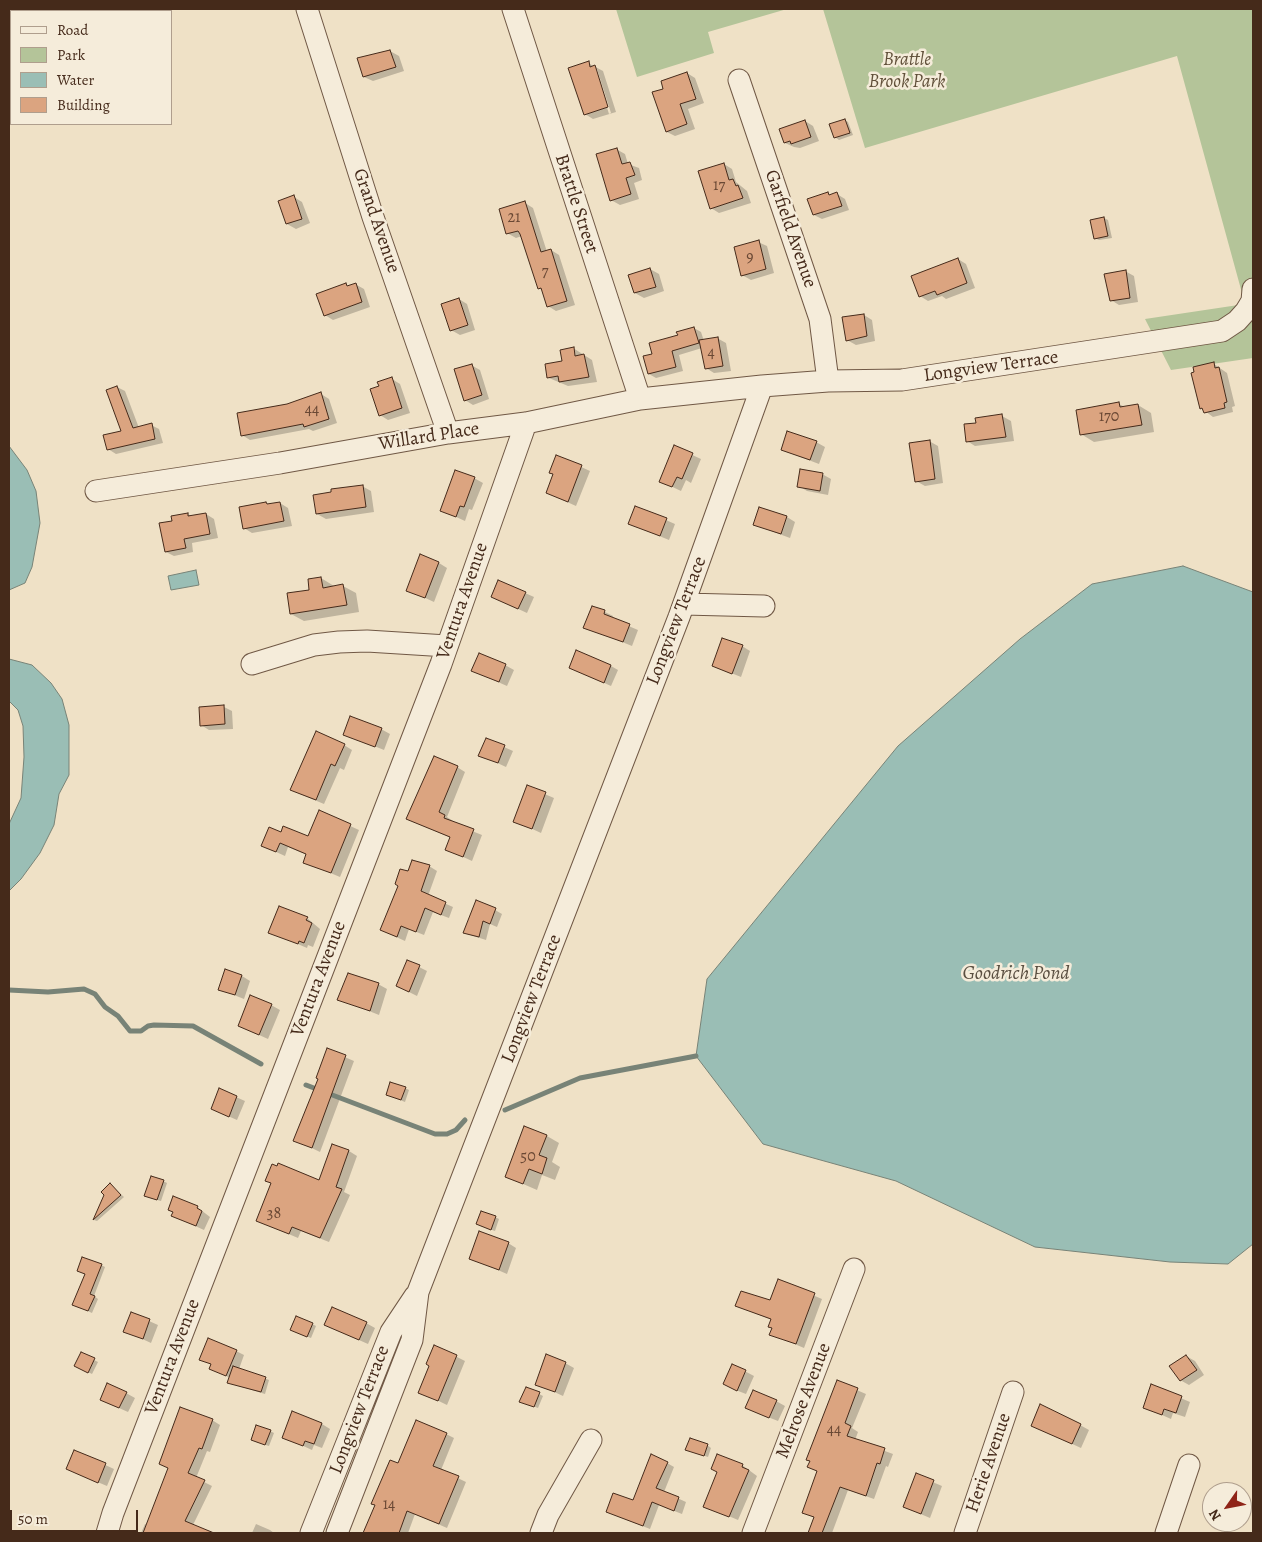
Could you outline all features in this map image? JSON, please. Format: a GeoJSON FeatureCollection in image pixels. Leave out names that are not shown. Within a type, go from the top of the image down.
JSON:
{"type":"FeatureCollection","features":[{"type":"Feature","properties":{"kind":"street","name":"Grand Avenue"},"geometry":{"type":"LineString","coordinates":[[307,9],[373,217],[448,433]]}},
{"type":"Feature","properties":{"kind":"street","name":"Brattle Street"},"geometry":{"type":"LineString","coordinates":[[513,9],[640,399]]}},
{"type":"Feature","properties":{"kind":"street","name":"Garfield Avenue"},"geometry":{"type":"LineString","coordinates":[[739,80],[820,319],[828,380]]}},
{"type":"Feature","properties":{"kind":"street","name":"Longview Terrace"},"geometry":{"type":"LineString","coordinates":[[312,1533],[391,1332],[418,1292],[684,604],[762,386],[828,380],[902,380],[1036,361],[1227,329],[1246,311],[1252,301],[1253,289]]}},
{"type":"Feature","properties":{"kind":"street","name":"Willard Place"},"geometry":{"type":"LineString","coordinates":[[96,491],[280,463],[448,433],[526,423],[640,399],[762,386]]}},
{"type":"Feature","properties":{"kind":"street","name":"Ventura Avenue"},"geometry":{"type":"LineString","coordinates":[[107,1533],[113,1513],[447,646],[526,423]]}},
{"type":"Feature","properties":{"kind":"street"},"geometry":{"type":"LineString","coordinates":[[684,604],[764,606]]}},
{"type":"Feature","properties":{"kind":"street"},"geometry":{"type":"LineString","coordinates":[[252,664],[314,645],[339,642],[367,641],[447,646]]}},
{"type":"Feature","properties":{"kind":"street","name":"Melrose Avenue"},"geometry":{"type":"LineString","coordinates":[[753,1533],[854,1269]]}},
{"type":"Feature","properties":{"kind":"street","name":"Longview Terrace"},"geometry":{"type":"LineString","coordinates":[[336,1533],[412,1340],[418,1292]]}},
{"type":"Feature","properties":{"kind":"street","name":"Herie Avenue"},"geometry":{"type":"LineString","coordinates":[[965,1533],[1013,1392]]}},
{"type":"Feature","properties":{"kind":"street"},"geometry":{"type":"LineString","coordinates":[[541,1533],[548,1515],[592,1440]]}},
{"type":"Feature","properties":{"kind":"street"},"geometry":{"type":"LineString","coordinates":[[1166,1533],[1189,1465]]}},
{"type":"Feature","properties":{"kind":"green space"},"geometry":{"type":"Polygon","coordinates":[[[616,9],[787,9],[708,32],[714,53],[637,77],[616,9]]]}},
{"type":"Feature","properties":{"kind":"green space","name":"Brattle Brook Park"},"geometry":{"type":"Polygon","coordinates":[[[823,9],[1253,9],[1253,358],[1171,370],[1145,319],[1245,304],[1177,56],[865,148],[823,9]]]}},
{"type":"Feature","properties":{"kind":"water"},"geometry":{"type":"Polygon","coordinates":[[[9,446],[27,470],[36,491],[40,523],[32,567],[25,583],[9,590],[9,446]]]}},
{"type":"Feature","properties":{"kind":"water","name":"Goodrich Pond"},"geometry":{"type":"Polygon","coordinates":[[[1183,566],[1253,592],[1253,1244],[1228,1264],[1170,1262],[1035,1247],[896,1181],[763,1144],[696,1056],[707,979],[898,746],[1020,639],[1092,584],[1183,566]]]}},
{"type":"Feature","properties":{"kind":"water"},"geometry":{"type":"Polygon","coordinates":[[[196,570],[199,585],[171,590],[168,576],[196,570]]]}},
{"type":"Feature","properties":{"kind":"water"},"geometry":{"type":"Polygon","coordinates":[[[9,659],[32,665],[51,683],[62,699],[69,725],[69,775],[59,794],[54,825],[40,853],[21,879],[9,891],[9,824],[21,798],[24,757],[23,726],[18,710],[9,701],[9,659]]]}},
{"type":"Feature","properties":{"kind":"building"},"geometry":{"type":"Polygon","coordinates":[[[390,50],[396,67],[363,77],[357,58],[390,50]]]}},
{"type":"Feature","properties":{"kind":"building"},"geometry":{"type":"Polygon","coordinates":[[[589,61],[590,67],[595,65],[608,107],[584,115],[568,68],[589,61]]]}},
{"type":"Feature","properties":{"kind":"building"},"geometry":{"type":"Polygon","coordinates":[[[687,72],[696,99],[680,104],[687,124],[666,132],[652,92],[663,89],[661,81],[687,72]]]}},
{"type":"Feature","properties":{"kind":"building"},"geometry":{"type":"Polygon","coordinates":[[[845,119],[850,133],[834,138],[829,124],[845,119]]]}},
{"type":"Feature","properties":{"kind":"building"},"geometry":{"type":"Polygon","coordinates":[[[805,120],[811,137],[791,144],[790,141],[784,143],[779,129],[805,120]]]}},
{"type":"Feature","properties":{"kind":"building"},"geometry":{"type":"Polygon","coordinates":[[[617,148],[622,164],[630,162],[635,175],[626,178],[631,194],[610,201],[596,154],[617,148]]]}},
{"type":"Feature","properties":{"kind":"building"},"geometry":{"type":"Polygon","coordinates":[[[724,163],[729,180],[733,179],[736,186],[738,185],[743,198],[710,209],[698,171],[724,163]]]}},
{"type":"Feature","properties":{"kind":"building"},"geometry":{"type":"Polygon","coordinates":[[[828,192],[829,195],[837,192],[842,206],[813,215],[807,199],[828,192]]]}},
{"type":"Feature","properties":{"kind":"building"},"geometry":{"type":"Polygon","coordinates":[[[294,195],[302,219],[286,224],[278,201],[294,195]]]}},
{"type":"Feature","properties":{"kind":"building"},"geometry":{"type":"Polygon","coordinates":[[[525,201],[541,252],[551,249],[567,301],[547,307],[541,288],[538,289],[520,234],[518,231],[506,234],[499,209],[525,201]]]}},
{"type":"Feature","properties":{"kind":"building"},"geometry":{"type":"Polygon","coordinates":[[[1104,217],[1108,236],[1094,239],[1090,220],[1104,217]]]}},
{"type":"Feature","properties":{"kind":"building"},"geometry":{"type":"Polygon","coordinates":[[[759,240],[766,269],[741,276],[734,247],[759,240]]]}},
{"type":"Feature","properties":{"kind":"building"},"geometry":{"type":"Polygon","coordinates":[[[958,258],[967,283],[937,295],[935,291],[919,297],[911,276],[958,258]]]}},
{"type":"Feature","properties":{"kind":"building"},"geometry":{"type":"Polygon","coordinates":[[[650,268],[656,287],[634,293],[628,275],[650,268]]]}},
{"type":"Feature","properties":{"kind":"building"},"geometry":{"type":"Polygon","coordinates":[[[1126,270],[1130,298],[1110,301],[1104,274],[1126,270]]]}},
{"type":"Feature","properties":{"kind":"building"},"geometry":{"type":"Polygon","coordinates":[[[346,283],[347,286],[356,283],[362,302],[324,316],[316,294],[346,283]]]}},
{"type":"Feature","properties":{"kind":"building"},"geometry":{"type":"Polygon","coordinates":[[[459,298],[468,325],[450,331],[441,304],[459,298]]]}},
{"type":"Feature","properties":{"kind":"building"},"geometry":{"type":"Polygon","coordinates":[[[864,314],[867,336],[846,341],[842,317],[864,314]]]}},
{"type":"Feature","properties":{"kind":"building"},"geometry":{"type":"Polygon","coordinates":[[[694,327],[699,343],[672,351],[676,367],[648,374],[643,356],[652,354],[649,343],[678,335],[676,332],[694,327]]]}},
{"type":"Feature","properties":{"kind":"building"},"geometry":{"type":"Polygon","coordinates":[[[718,337],[723,366],[705,369],[699,340],[718,337]]]}},
{"type":"Feature","properties":{"kind":"building"},"geometry":{"type":"Polygon","coordinates":[[[574,347],[575,356],[584,354],[589,377],[559,382],[558,376],[547,378],[545,364],[562,361],[560,350],[574,347]]]}},
{"type":"Feature","properties":{"kind":"building"},"geometry":{"type":"Polygon","coordinates":[[[1214,362],[1215,368],[1219,367],[1227,402],[1224,403],[1225,408],[1204,413],[1202,408],[1200,409],[1191,373],[1194,372],[1193,367],[1214,362]]]}},
{"type":"Feature","properties":{"kind":"building"},"geometry":{"type":"Polygon","coordinates":[[[472,364],[482,395],[464,401],[454,369],[472,364]]]}},
{"type":"Feature","properties":{"kind":"building"},"geometry":{"type":"Polygon","coordinates":[[[392,377],[402,408],[379,416],[370,389],[379,386],[377,382],[392,377]]]}},
{"type":"Feature","properties":{"kind":"building"},"geometry":{"type":"Polygon","coordinates":[[[117,386],[133,428],[152,423],[155,439],[107,450],[103,435],[121,431],[106,390],[117,386]]]}},
{"type":"Feature","properties":{"kind":"building"},"geometry":{"type":"Polygon","coordinates":[[[321,392],[329,419],[304,427],[303,424],[241,436],[237,413],[287,404],[321,392]]]}},
{"type":"Feature","properties":{"kind":"building"},"geometry":{"type":"Polygon","coordinates":[[[1119,402],[1120,407],[1138,404],[1142,425],[1080,435],[1076,410],[1119,402]]]}},
{"type":"Feature","properties":{"kind":"building"},"geometry":{"type":"Polygon","coordinates":[[[1002,414],[1006,437],[966,442],[964,424],[976,423],[975,418],[1002,414]]]}},
{"type":"Feature","properties":{"kind":"building"},"geometry":{"type":"Polygon","coordinates":[[[787,431],[817,441],[810,460],[781,450],[787,431]]]}},
{"type":"Feature","properties":{"kind":"building"},"geometry":{"type":"Polygon","coordinates":[[[930,440],[935,479],[915,482],[909,443],[930,440]]]}},
{"type":"Feature","properties":{"kind":"building"},"geometry":{"type":"Polygon","coordinates":[[[674,445],[693,453],[682,479],[677,477],[672,487],[659,482],[674,445]]]}},
{"type":"Feature","properties":{"kind":"building"},"geometry":{"type":"Polygon","coordinates":[[[556,455],[582,465],[568,502],[546,493],[553,474],[549,473],[556,455]]]}},
{"type":"Feature","properties":{"kind":"building"},"geometry":{"type":"Polygon","coordinates":[[[800,469],[823,473],[820,491],[797,487],[800,469]]]}},
{"type":"Feature","properties":{"kind":"building"},"geometry":{"type":"Polygon","coordinates":[[[455,470],[475,477],[464,507],[460,506],[456,517],[440,511],[455,470]]]}},
{"type":"Feature","properties":{"kind":"building"},"geometry":{"type":"Polygon","coordinates":[[[363,485],[366,507],[316,514],[313,495],[331,492],[331,489],[363,485]]]}},
{"type":"Feature","properties":{"kind":"building"},"geometry":{"type":"Polygon","coordinates":[[[266,502],[267,504],[280,502],[284,521],[243,529],[239,507],[266,502]]]}},
{"type":"Feature","properties":{"kind":"building"},"geometry":{"type":"Polygon","coordinates":[[[635,506],[667,518],[660,536],[628,524],[635,506]]]}},
{"type":"Feature","properties":{"kind":"building"},"geometry":{"type":"Polygon","coordinates":[[[759,507],[787,516],[781,534],[753,525],[759,507]]]}},
{"type":"Feature","properties":{"kind":"building"},"geometry":{"type":"Polygon","coordinates":[[[188,513],[188,516],[206,513],[210,534],[184,539],[186,548],[165,552],[159,523],[172,521],[171,516],[188,513]]]}},
{"type":"Feature","properties":{"kind":"building"},"geometry":{"type":"Polygon","coordinates":[[[420,554],[439,562],[425,598],[406,591],[420,554]]]}},
{"type":"Feature","properties":{"kind":"building"},"geometry":{"type":"Polygon","coordinates":[[[321,577],[323,588],[343,584],[347,605],[290,614],[287,593],[309,590],[308,579],[321,577]]]}},
{"type":"Feature","properties":{"kind":"building"},"geometry":{"type":"Polygon","coordinates":[[[498,580],[526,592],[518,609],[491,597],[498,580]]]}},
{"type":"Feature","properties":{"kind":"building"},"geometry":{"type":"Polygon","coordinates":[[[592,606],[605,610],[604,614],[630,624],[623,642],[583,628],[592,606]]]}},
{"type":"Feature","properties":{"kind":"building"},"geometry":{"type":"Polygon","coordinates":[[[722,638],[743,645],[732,674],[712,666],[722,638]]]}},
{"type":"Feature","properties":{"kind":"building"},"geometry":{"type":"Polygon","coordinates":[[[576,650],[611,665],[604,683],[569,668],[576,650]]]}},
{"type":"Feature","properties":{"kind":"building"},"geometry":{"type":"Polygon","coordinates":[[[479,653],[506,664],[499,682],[471,671],[479,653]]]}},
{"type":"Feature","properties":{"kind":"building"},"geometry":{"type":"Polygon","coordinates":[[[224,705],[225,724],[200,726],[199,707],[224,705]]]}},
{"type":"Feature","properties":{"kind":"building"},"geometry":{"type":"Polygon","coordinates":[[[350,716],[382,728],[375,747],[343,735],[350,716]]]}},
{"type":"Feature","properties":{"kind":"building"},"geometry":{"type":"Polygon","coordinates":[[[316,731],[345,744],[335,766],[331,764],[316,800],[290,790],[316,731]]]}},
{"type":"Feature","properties":{"kind":"building"},"geometry":{"type":"Polygon","coordinates":[[[486,738],[505,745],[498,763],[478,756],[486,738]]]}},
{"type":"Feature","properties":{"kind":"building"},"geometry":{"type":"Polygon","coordinates":[[[434,756],[458,766],[439,812],[445,815],[444,818],[474,829],[463,857],[445,850],[450,837],[406,819],[434,756]]]}},
{"type":"Feature","properties":{"kind":"building"},"geometry":{"type":"Polygon","coordinates":[[[527,785],[546,792],[532,829],[513,822],[527,785]]]}},
{"type":"Feature","properties":{"kind":"building"},"geometry":{"type":"Polygon","coordinates":[[[319,810],[351,824],[331,873],[303,863],[306,854],[280,843],[276,852],[261,846],[269,827],[281,832],[283,826],[308,836],[319,810]]]}},
{"type":"Feature","properties":{"kind":"building"},"geometry":{"type":"Polygon","coordinates":[[[412,860],[430,865],[421,891],[446,902],[441,915],[425,908],[416,932],[401,926],[397,937],[380,930],[398,886],[395,884],[400,869],[408,871],[412,860]]]}},
{"type":"Feature","properties":{"kind":"building"},"geometry":{"type":"Polygon","coordinates":[[[476,900],[496,908],[490,924],[483,921],[479,937],[463,933],[476,900]]]}},
{"type":"Feature","properties":{"kind":"building"},"geometry":{"type":"Polygon","coordinates":[[[279,906],[308,917],[306,920],[312,923],[304,943],[299,941],[298,944],[268,933],[279,906]]]}},
{"type":"Feature","properties":{"kind":"building"},"geometry":{"type":"Polygon","coordinates":[[[407,960],[420,965],[409,992],[396,986],[407,960]]]}},
{"type":"Feature","properties":{"kind":"building"},"geometry":{"type":"Polygon","coordinates":[[[225,969],[242,975],[235,995],[218,990],[225,969]]]}},
{"type":"Feature","properties":{"kind":"building"},"geometry":{"type":"Polygon","coordinates":[[[348,973],[379,983],[370,1011],[337,1000],[348,973]]]}},
{"type":"Feature","properties":{"kind":"building"},"geometry":{"type":"Polygon","coordinates":[[[250,995],[272,1004],[259,1035],[238,1026],[250,995]]]}},
{"type":"Feature","properties":{"kind":"building"},"geometry":{"type":"Polygon","coordinates":[[[327,1048],[346,1055],[312,1148],[293,1141],[318,1079],[316,1078],[327,1048]]]}},
{"type":"Feature","properties":{"kind":"building"},"geometry":{"type":"Polygon","coordinates":[[[390,1082],[406,1087],[401,1100],[386,1095],[390,1082]]]}},
{"type":"Feature","properties":{"kind":"building"},"geometry":{"type":"Polygon","coordinates":[[[219,1088],[237,1096],[229,1117],[211,1109],[219,1088]]]}},
{"type":"Feature","properties":{"kind":"building"},"geometry":{"type":"Polygon","coordinates":[[[524,1126],[547,1135],[539,1155],[547,1158],[542,1174],[529,1169],[523,1184],[505,1177],[524,1126]]]}},
{"type":"Feature","properties":{"kind":"building"},"geometry":{"type":"Polygon","coordinates":[[[332,1144],[349,1150],[336,1187],[342,1189],[320,1238],[292,1227],[289,1234],[256,1221],[271,1183],[265,1181],[272,1164],[277,1166],[278,1163],[319,1180],[332,1144]]]}},
{"type":"Feature","properties":{"kind":"building"},"geometry":{"type":"Polygon","coordinates":[[[151,1176],[164,1180],[157,1200],[144,1196],[151,1176]]]}},
{"type":"Feature","properties":{"kind":"building"},"geometry":{"type":"Polygon","coordinates":[[[110,1183],[121,1195],[93,1220],[104,1195],[101,1192],[110,1183]]]}},
{"type":"Feature","properties":{"kind":"building"},"geometry":{"type":"Polygon","coordinates":[[[173,1196],[198,1206],[197,1208],[202,1211],[196,1226],[171,1216],[173,1212],[168,1210],[173,1196]]]}},
{"type":"Feature","properties":{"kind":"building"},"geometry":{"type":"Polygon","coordinates":[[[481,1211],[496,1216],[491,1230],[476,1224],[481,1211]]]}},
{"type":"Feature","properties":{"kind":"building"},"geometry":{"type":"Polygon","coordinates":[[[479,1231],[509,1242],[499,1270],[469,1259],[479,1231]]]}},
{"type":"Feature","properties":{"kind":"building"},"geometry":{"type":"Polygon","coordinates":[[[82,1257],[102,1264],[90,1294],[95,1296],[88,1311],[72,1305],[85,1274],[77,1271],[82,1257]]]}},
{"type":"Feature","properties":{"kind":"building"},"geometry":{"type":"Polygon","coordinates":[[[778,1279],[815,1293],[796,1344],[769,1335],[772,1328],[768,1327],[771,1319],[735,1306],[741,1291],[770,1300],[778,1279]]]}},
{"type":"Feature","properties":{"kind":"building"},"geometry":{"type":"Polygon","coordinates":[[[332,1307],[367,1322],[359,1340],[324,1325],[332,1307]]]}},
{"type":"Feature","properties":{"kind":"building"},"geometry":{"type":"Polygon","coordinates":[[[131,1312],[150,1319],[143,1339],[123,1332],[131,1312]]]}},
{"type":"Feature","properties":{"kind":"building"},"geometry":{"type":"Polygon","coordinates":[[[296,1316],[313,1323],[307,1337],[290,1330],[296,1316]]]}},
{"type":"Feature","properties":{"kind":"building"},"geometry":{"type":"Polygon","coordinates":[[[208,1338],[237,1350],[226,1376],[209,1369],[211,1364],[199,1360],[208,1338]]]}},
{"type":"Feature","properties":{"kind":"building"},"geometry":{"type":"Polygon","coordinates":[[[434,1345],[457,1355],[438,1401],[418,1393],[429,1366],[426,1364],[434,1345]]]}},
{"type":"Feature","properties":{"kind":"building"},"geometry":{"type":"Polygon","coordinates":[[[81,1352],[95,1358],[88,1373],[74,1366],[81,1352]]]}},
{"type":"Feature","properties":{"kind":"building"},"geometry":{"type":"Polygon","coordinates":[[[546,1354],[566,1362],[555,1392],[535,1385],[546,1354]]]}},
{"type":"Feature","properties":{"kind":"building"},"geometry":{"type":"Polygon","coordinates":[[[1186,1355],[1197,1370],[1180,1381],[1169,1366],[1186,1355]]]}},
{"type":"Feature","properties":{"kind":"building"},"geometry":{"type":"Polygon","coordinates":[[[732,1364],[746,1370],[737,1391],[723,1384],[732,1364]]]}},
{"type":"Feature","properties":{"kind":"building"},"geometry":{"type":"Polygon","coordinates":[[[233,1366],[266,1377],[261,1392],[227,1383],[233,1366]]]}},
{"type":"Feature","properties":{"kind":"building"},"geometry":{"type":"Polygon","coordinates":[[[837,1380],[858,1388],[845,1423],[851,1426],[847,1436],[885,1448],[880,1464],[877,1463],[866,1496],[840,1487],[822,1533],[808,1533],[814,1517],[802,1513],[817,1471],[807,1467],[810,1461],[806,1460],[837,1380]]]}},
{"type":"Feature","properties":{"kind":"building"},"geometry":{"type":"Polygon","coordinates":[[[107,1383],[127,1392],[119,1408],[100,1400],[107,1383]]]}},
{"type":"Feature","properties":{"kind":"building"},"geometry":{"type":"Polygon","coordinates":[[[1151,1384],[1182,1396],[1176,1413],[1164,1409],[1162,1415],[1143,1408],[1151,1384]]]}},
{"type":"Feature","properties":{"kind":"building"},"geometry":{"type":"Polygon","coordinates":[[[526,1387],[540,1392],[534,1407],[519,1402],[526,1387]]]}},
{"type":"Feature","properties":{"kind":"building"},"geometry":{"type":"Polygon","coordinates":[[[753,1390],[777,1400],[769,1418],[745,1408],[753,1390]]]}},
{"type":"Feature","properties":{"kind":"building"},"geometry":{"type":"Polygon","coordinates":[[[1040,1404],[1081,1424],[1072,1444],[1031,1426],[1040,1404]]]}},
{"type":"Feature","properties":{"kind":"building"},"geometry":{"type":"Polygon","coordinates":[[[180,1407],[213,1419],[202,1449],[199,1448],[188,1473],[205,1480],[185,1521],[214,1533],[143,1533],[168,1468],[159,1464],[180,1407]]]}},
{"type":"Feature","properties":{"kind":"building"},"geometry":{"type":"Polygon","coordinates":[[[292,1411],[322,1423],[314,1444],[305,1441],[303,1446],[282,1438],[292,1411]]]}},
{"type":"Feature","properties":{"kind":"building"},"geometry":{"type":"Polygon","coordinates":[[[416,1420],[447,1433],[433,1466],[459,1476],[439,1524],[407,1511],[399,1533],[363,1533],[375,1505],[371,1504],[390,1460],[398,1463],[416,1420]]]}},
{"type":"Feature","properties":{"kind":"building"},"geometry":{"type":"Polygon","coordinates":[[[256,1425],[271,1430],[265,1445],[251,1440],[256,1425]]]}},
{"type":"Feature","properties":{"kind":"building"},"geometry":{"type":"Polygon","coordinates":[[[690,1438],[708,1444],[704,1456],[685,1450],[690,1438]]]}},
{"type":"Feature","properties":{"kind":"building"},"geometry":{"type":"Polygon","coordinates":[[[74,1450],[106,1463],[98,1483],[66,1469],[74,1450]]]}},
{"type":"Feature","properties":{"kind":"building"},"geometry":{"type":"Polygon","coordinates":[[[651,1454],[668,1462],[656,1488],[679,1497],[674,1511],[652,1502],[643,1526],[606,1512],[613,1493],[633,1500],[651,1454]]]}},
{"type":"Feature","properties":{"kind":"building"},"geometry":{"type":"Polygon","coordinates":[[[717,1454],[743,1464],[742,1467],[749,1470],[729,1517],[703,1507],[717,1472],[711,1469],[717,1454]]]}},
{"type":"Feature","properties":{"kind":"building"},"geometry":{"type":"Polygon","coordinates":[[[916,1473],[934,1480],[921,1514],[903,1507],[916,1473]]]}},
{"type":"Feature","properties":{"kind":"waterway"},"geometry":{"type":"LineString","coordinates":[[9,990],[48,992],[84,989],[95,994],[105,1007],[118,1016],[130,1031],[141,1031],[148,1026],[154,1025],[193,1026],[261,1064]]}},
{"type":"Feature","properties":{"kind":"waterway"},"geometry":{"type":"LineString","coordinates":[[505,1110],[580,1078],[696,1056]]}},
{"type":"Feature","properties":{"kind":"waterway"},"geometry":{"type":"LineString","coordinates":[[306,1085],[435,1134],[447,1134],[456,1130],[465,1120]]}}]}
